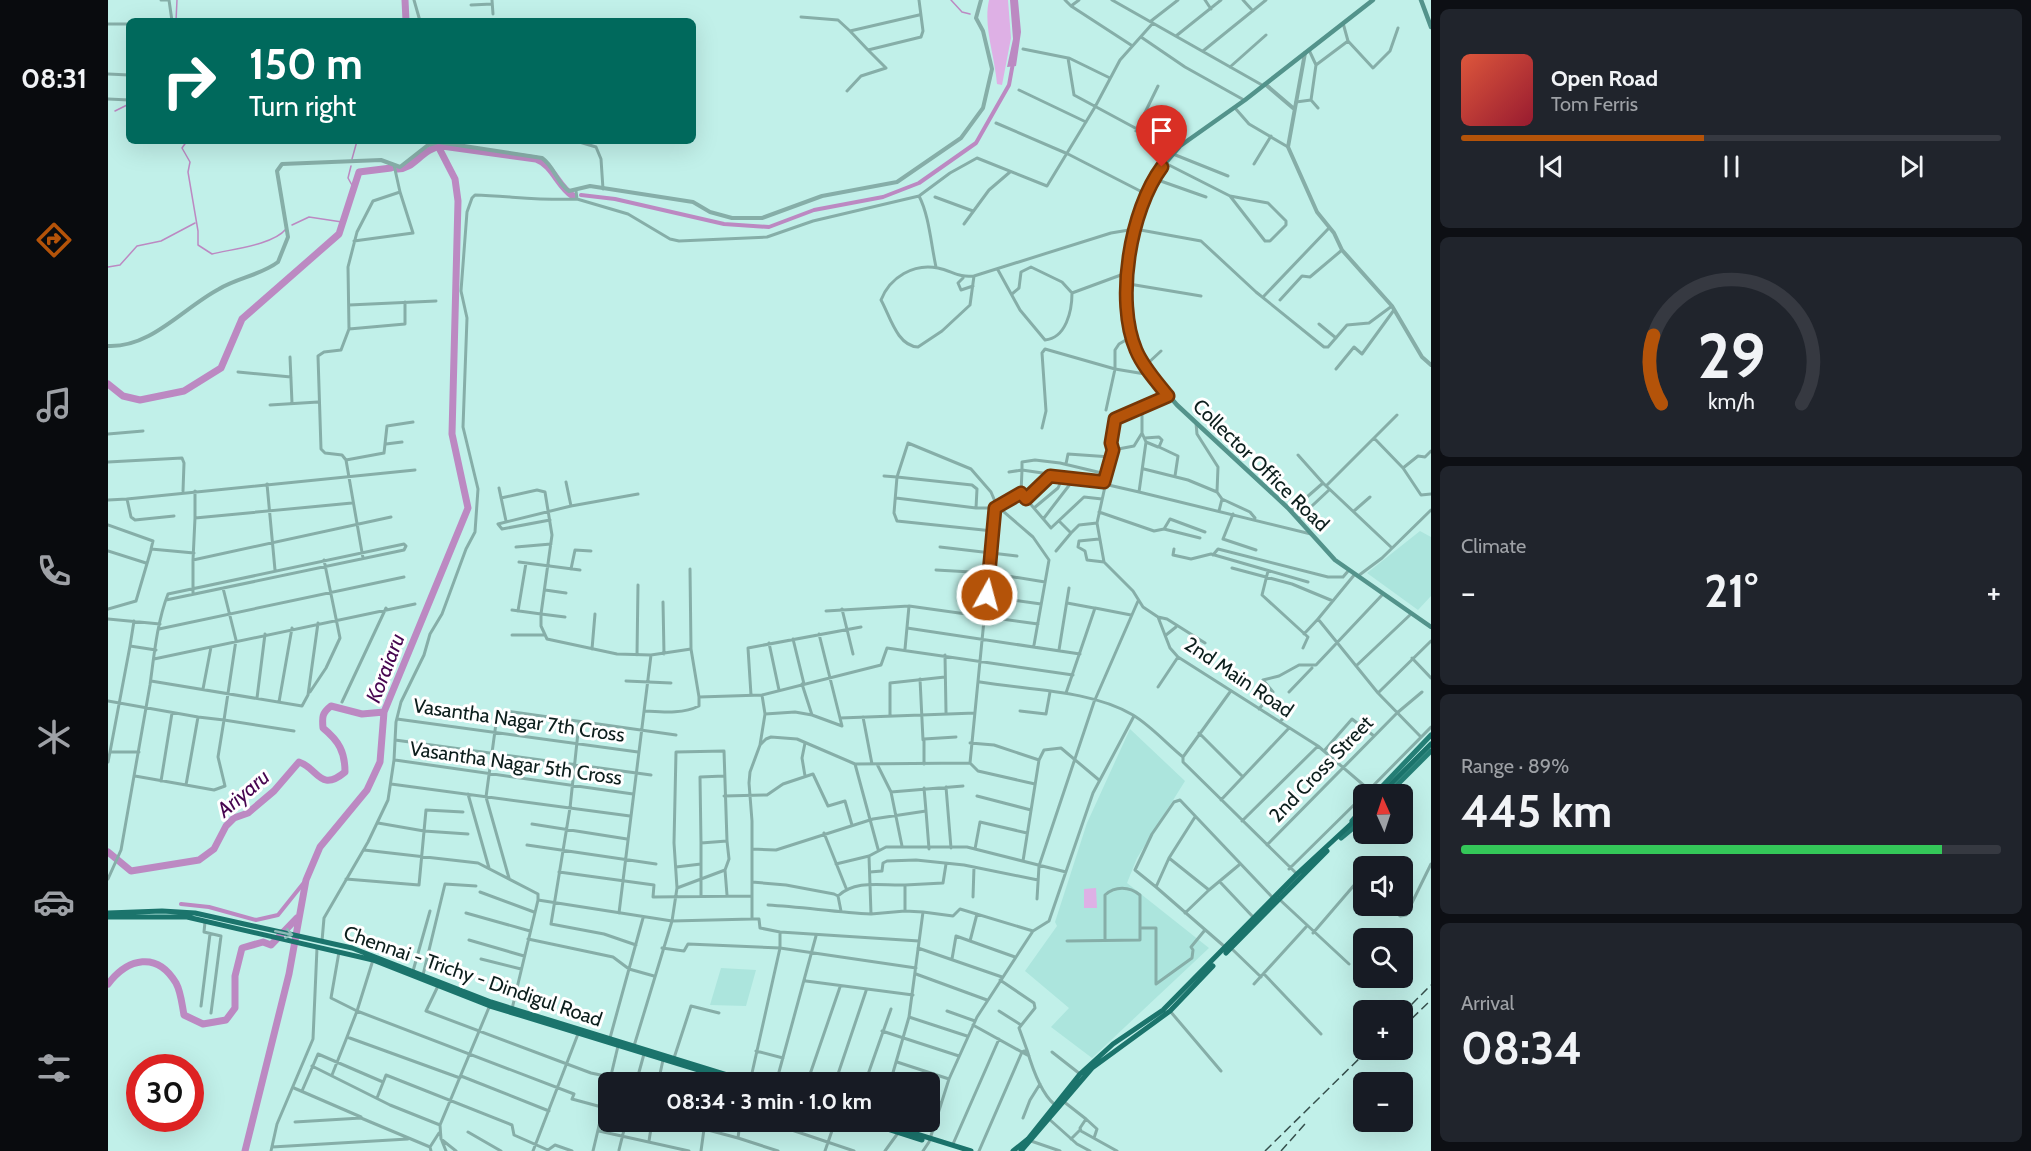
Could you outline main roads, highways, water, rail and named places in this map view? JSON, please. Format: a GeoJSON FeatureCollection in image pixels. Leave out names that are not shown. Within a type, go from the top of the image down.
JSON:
{"type":"FeatureCollection","features":[{"type":"Feature","properties":{"kind":"highway"},"geometry":{"type":"LineString","coordinates":[[1392,784],[1431,747]]}},
{"type":"Feature","properties":{"kind":"highway"},"geometry":{"type":"LineString","coordinates":[[1229,948],[1254,918],[1353,825]]}},
{"type":"Feature","properties":{"kind":"highway"},"geometry":{"type":"LineString","coordinates":[[1013,1151],[1028,1139],[1092,1068],[1205,972],[1276,898]]}},
{"type":"Feature","properties":{"kind":"highway","name":"Chennai - Trichy - Dindigul Road"},"geometry":{"type":"LineString","coordinates":[[108,915],[162,910],[195,913],[367,952],[413,971],[438,986],[578,1034],[634,1046],[713,1072]]}},
{"type":"Feature","properties":{"kind":"highway","name":"Chennai - Trichy - Dindigul Road"},"geometry":{"type":"LineString","coordinates":[[108,915],[153,915],[205,920],[250,933],[373,960],[490,1004],[512,1009],[663,1060],[713,1072]]}},
{"type":"Feature","properties":{"kind":"highway"},"geometry":{"type":"LineString","coordinates":[[1023,1150],[1054,1104],[1080,1074],[1145,1025],[1170,1011],[1205,972]]}},
{"type":"Feature","properties":{"kind":"highway"},"geometry":{"type":"LineString","coordinates":[[895,1132],[971,1151]]}},
{"type":"Feature","properties":{"kind":"highway"},"geometry":{"type":"LineString","coordinates":[[905,1132],[958,1151]]}},
{"type":"Feature","properties":{"kind":"main road","name":"Collector Office Road"},"geometry":{"type":"LineString","coordinates":[[1372,0],[1175,152],[1165,164],[1154,178],[1146,194],[1134,228],[1125,314],[1131,337],[1145,366],[1168,396],[1291,511],[1335,560],[1411,614],[1430,624]]}},
{"type":"Feature","properties":{"kind":"main road"},"geometry":{"type":"LineString","coordinates":[[1421,0],[1431,27]]}},
{"type":"Feature","properties":{"kind":"main road"},"geometry":{"type":"LineString","coordinates":[[1384,784],[1431,735]]}},
{"type":"Feature","properties":{"kind":"main road"},"geometry":{"type":"LineString","coordinates":[[1397,784],[1431,747]]}},
{"type":"Feature","properties":{"kind":"main road"},"geometry":{"type":"LineString","coordinates":[[1340,837],[1353,824]]}},
{"type":"Feature","properties":{"kind":"main road"},"geometry":{"type":"LineString","coordinates":[[1340,837],[1353,824]]}},
{"type":"Feature","properties":{"kind":"waterway"},"geometry":{"type":"LineString","coordinates":[[176,18],[177,0]]}},
{"type":"Feature","properties":{"kind":"waterway"},"geometry":{"type":"LineString","coordinates":[[405,0],[406,18]]}},
{"type":"Feature","properties":{"kind":"waterway"},"geometry":{"type":"LineString","coordinates":[[951,0],[962,12],[970,14]]}},
{"type":"Feature","properties":{"kind":"waterway"},"geometry":{"type":"LineString","coordinates":[[581,195],[615,199],[724,224],[769,227],[814,210],[883,197],[919,183],[976,143],[1009,85],[1013,63]]}},
{"type":"Feature","properties":{"kind":"waterway"},"geometry":{"type":"LineString","coordinates":[[115,111],[126,106]]}},
{"type":"Feature","properties":{"kind":"waterway"},"geometry":{"type":"LineString","coordinates":[[185,144],[182,148],[190,162],[188,172],[198,231],[198,245],[212,254],[262,243],[286,229]]}},
{"type":"Feature","properties":{"kind":"waterway"},"geometry":{"type":"LineString","coordinates":[[352,159],[356,144]]}},
{"type":"Feature","properties":{"kind":"waterway","name":"Koraiaru"},"geometry":{"type":"LineString","coordinates":[[245,1151],[289,974],[306,880],[320,847],[367,790],[380,762],[384,712],[468,508],[452,434],[458,201],[455,179],[438,146]]}},
{"type":"Feature","properties":{"kind":"waterway"},"geometry":{"type":"LineString","coordinates":[[397,169],[408,166],[429,151],[442,146],[536,159],[547,166],[573,196]]}},
{"type":"Feature","properties":{"kind":"waterway"},"geometry":{"type":"LineString","coordinates":[[351,166],[348,178],[353,187]]}},
{"type":"Feature","properties":{"kind":"waterway"},"geometry":{"type":"LineString","coordinates":[[108,384],[123,396],[140,400],[184,391],[221,368],[242,319],[339,234],[359,172],[391,168]]}},
{"type":"Feature","properties":{"kind":"waterway"},"geometry":{"type":"LineString","coordinates":[[292,225],[309,217],[342,222]]}},
{"type":"Feature","properties":{"kind":"waterway"},"geometry":{"type":"LineString","coordinates":[[108,267],[120,265],[137,246],[161,241],[195,223]]}},
{"type":"Feature","properties":{"kind":"waterway","name":"Ariyaru"},"geometry":{"type":"LineString","coordinates":[[108,852],[131,871],[199,860],[214,849],[226,826],[234,818],[248,813],[274,791],[299,762],[324,780],[337,778],[345,772],[340,747],[323,728],[323,715],[331,706],[362,714],[384,712]]}},
{"type":"Feature","properties":{"kind":"waterway"},"geometry":{"type":"LineString","coordinates":[[181,904],[209,907],[256,920],[278,915],[306,880]]}},
{"type":"Feature","properties":{"kind":"waterway"},"geometry":{"type":"LineString","coordinates":[[108,984],[124,968],[133,964],[151,962],[160,966],[176,983],[184,1015],[203,1024],[226,1020],[235,1008],[235,976],[242,948],[263,942],[271,945],[297,918]]}},
{"type":"Feature","properties":{"kind":"railway"},"geometry":{"type":"LineString","coordinates":[[1413,1003],[1431,985]]}},
{"type":"Feature","properties":{"kind":"railway"},"geometry":{"type":"LineString","coordinates":[[1413,1017],[1431,1000]]}},
{"type":"Feature","properties":{"kind":"railway"},"geometry":{"type":"LineString","coordinates":[[1265,1151],[1358,1060]]}},
{"type":"Feature","properties":{"kind":"railway"},"geometry":{"type":"LineString","coordinates":[[1281,1151],[1305,1124]]}}]}
